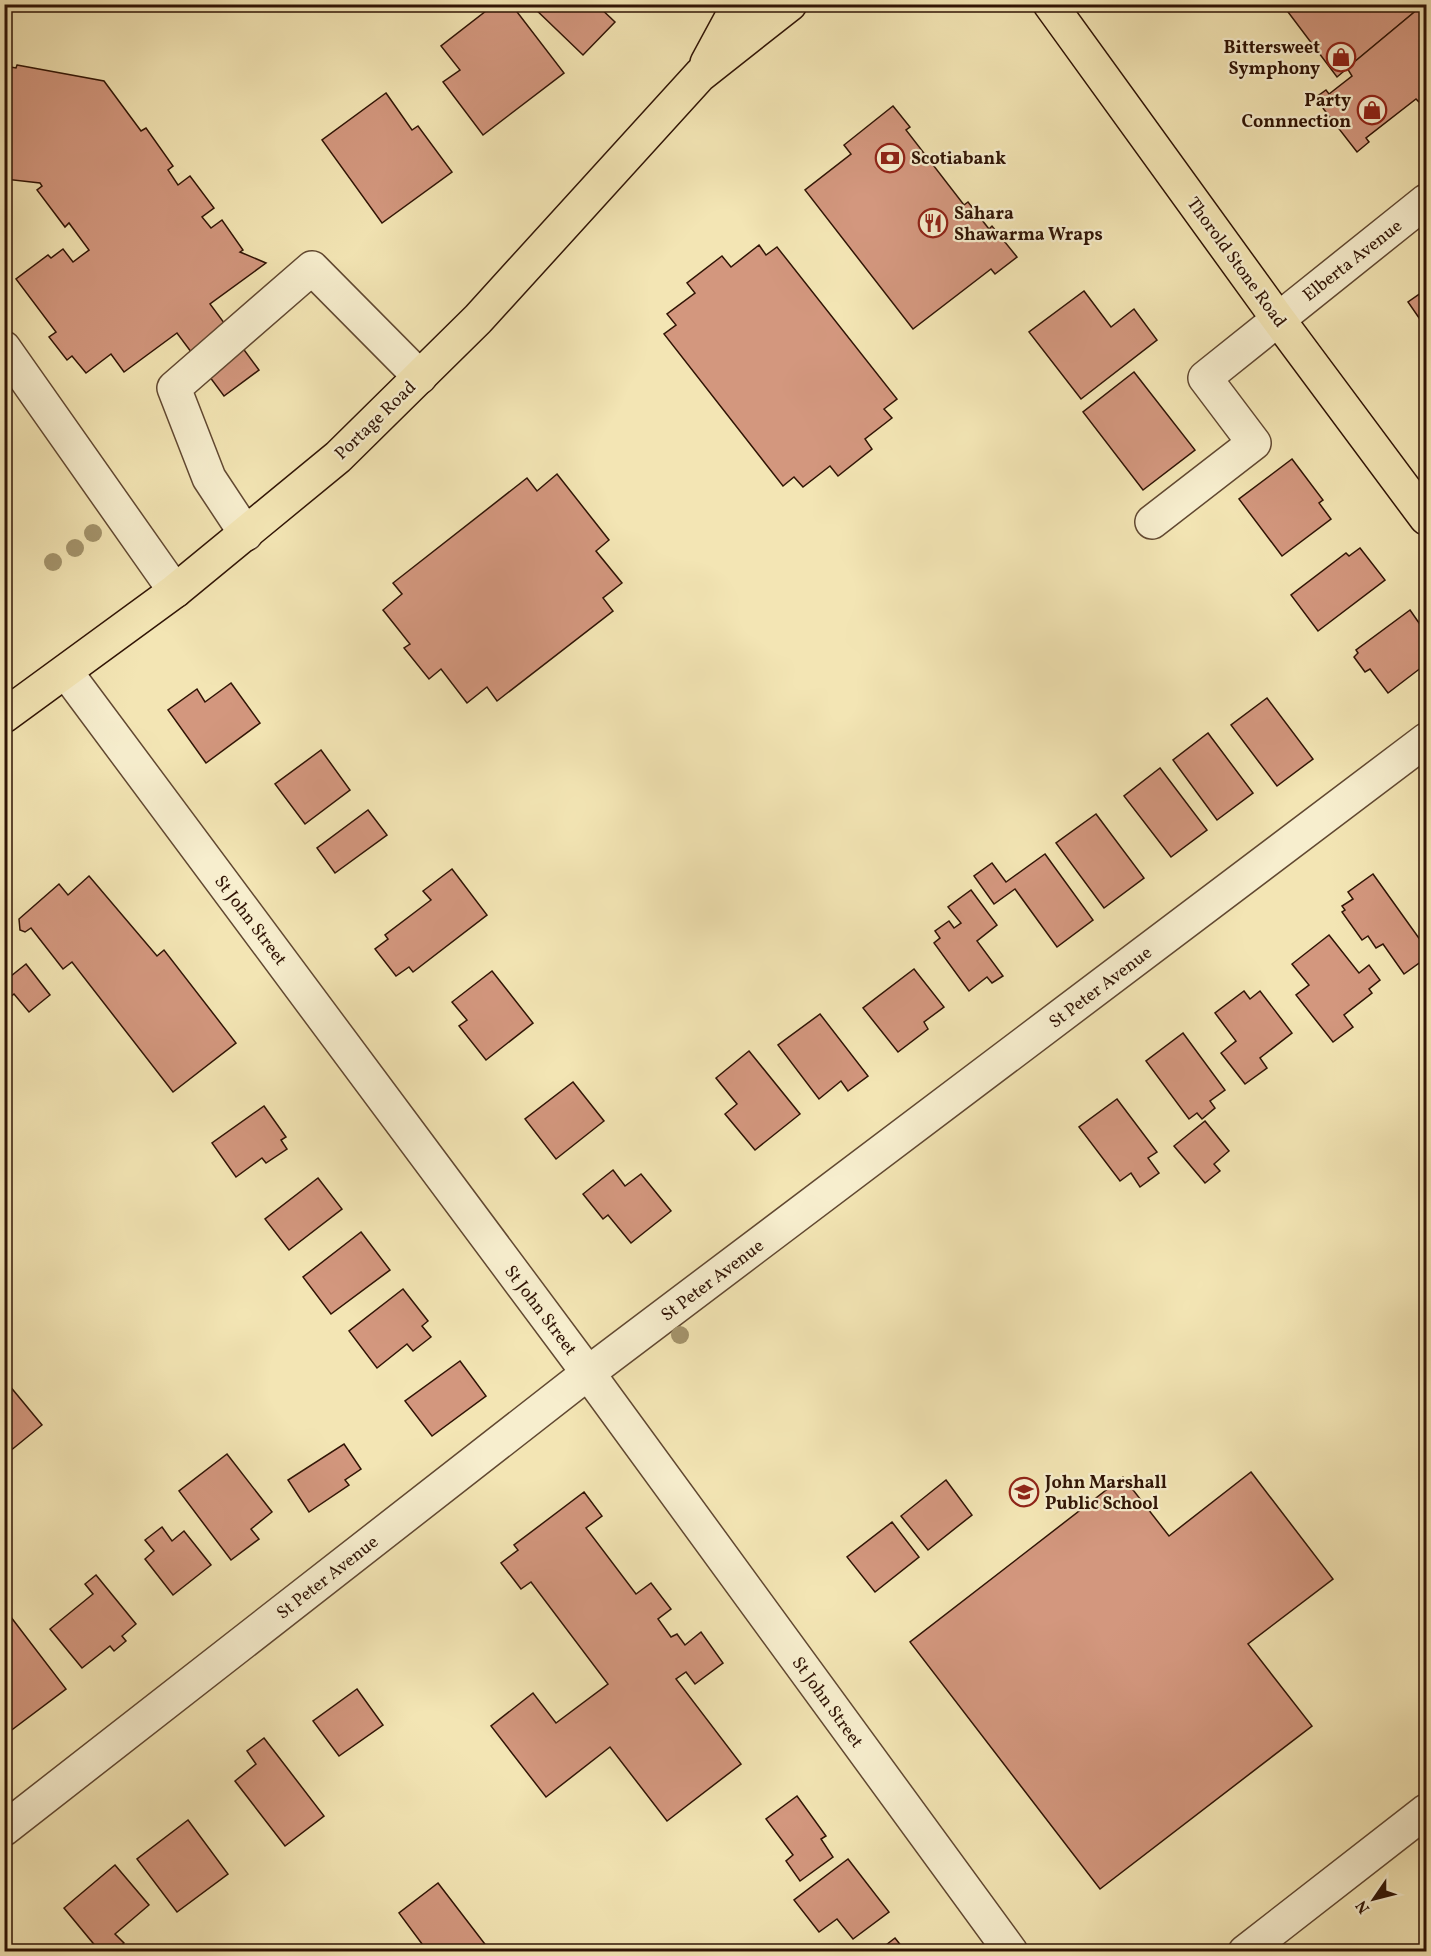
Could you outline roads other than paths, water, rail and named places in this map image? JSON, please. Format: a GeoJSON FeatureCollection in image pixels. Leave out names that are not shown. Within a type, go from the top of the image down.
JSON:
{"type":"FeatureCollection","features":[{"type":"Feature","properties":{"kind":"main road","name":"Portage Road"},"geometry":{"type":"LineString","coordinates":[[700,75],[739,4]]}},
{"type":"Feature","properties":{"kind":"main road","name":"Portage Road"},"geometry":{"type":"LineString","coordinates":[[4,717],[175,591],[338,457],[478,320],[700,75],[790,4]]}},
{"type":"Feature","properties":{"kind":"main road","name":"Thorold Stone Road"},"geometry":{"type":"LineString","coordinates":[[1050,4],[1278,319],[1426,518]]}},
{"type":"Feature","properties":{"kind":"street","name":"Elberta Avenue"},"geometry":{"type":"LineString","coordinates":[[1152,522],[1254,443],[1205,378],[1426,201]]}},
{"type":"Feature","properties":{"kind":"street"},"geometry":{"type":"LineString","coordinates":[[246,534],[210,478],[174,388],[312,268],[420,377]]}},
{"type":"Feature","properties":{"kind":"street"},"geometry":{"type":"LineString","coordinates":[[4,348],[175,591]]}},
{"type":"Feature","properties":{"kind":"street","name":"St John Street"},"geometry":{"type":"LineString","coordinates":[[66,672],[588,1373],[1011,1952]]}},
{"type":"Feature","properties":{"kind":"street","name":"St Peter Avenue"},"geometry":{"type":"LineString","coordinates":[[4,1829],[588,1373],[1426,740]]}},
{"type":"Feature","properties":{"kind":"street"},"geometry":{"type":"LineString","coordinates":[[1245,1952],[1426,1811]]}},
{"type":"Feature","properties":{"kind":"place","name":"Bittersweet Symphony"},"geometry":{"type":"Point","coordinates":[1341,57]}},
{"type":"Feature","properties":{"kind":"place","name":"Party Connnection"},"geometry":{"type":"Point","coordinates":[1372,110]}},
{"type":"Feature","properties":{"kind":"place","name":"Scotiabank"},"geometry":{"type":"Point","coordinates":[890,158]}},
{"type":"Feature","properties":{"kind":"place","name":"Sahara Shawarma Wraps"},"geometry":{"type":"Point","coordinates":[933,223]}},
{"type":"Feature","properties":{"kind":"place","name":"John Marshall Public School"},"geometry":{"type":"Point","coordinates":[1024,1492]}}]}
